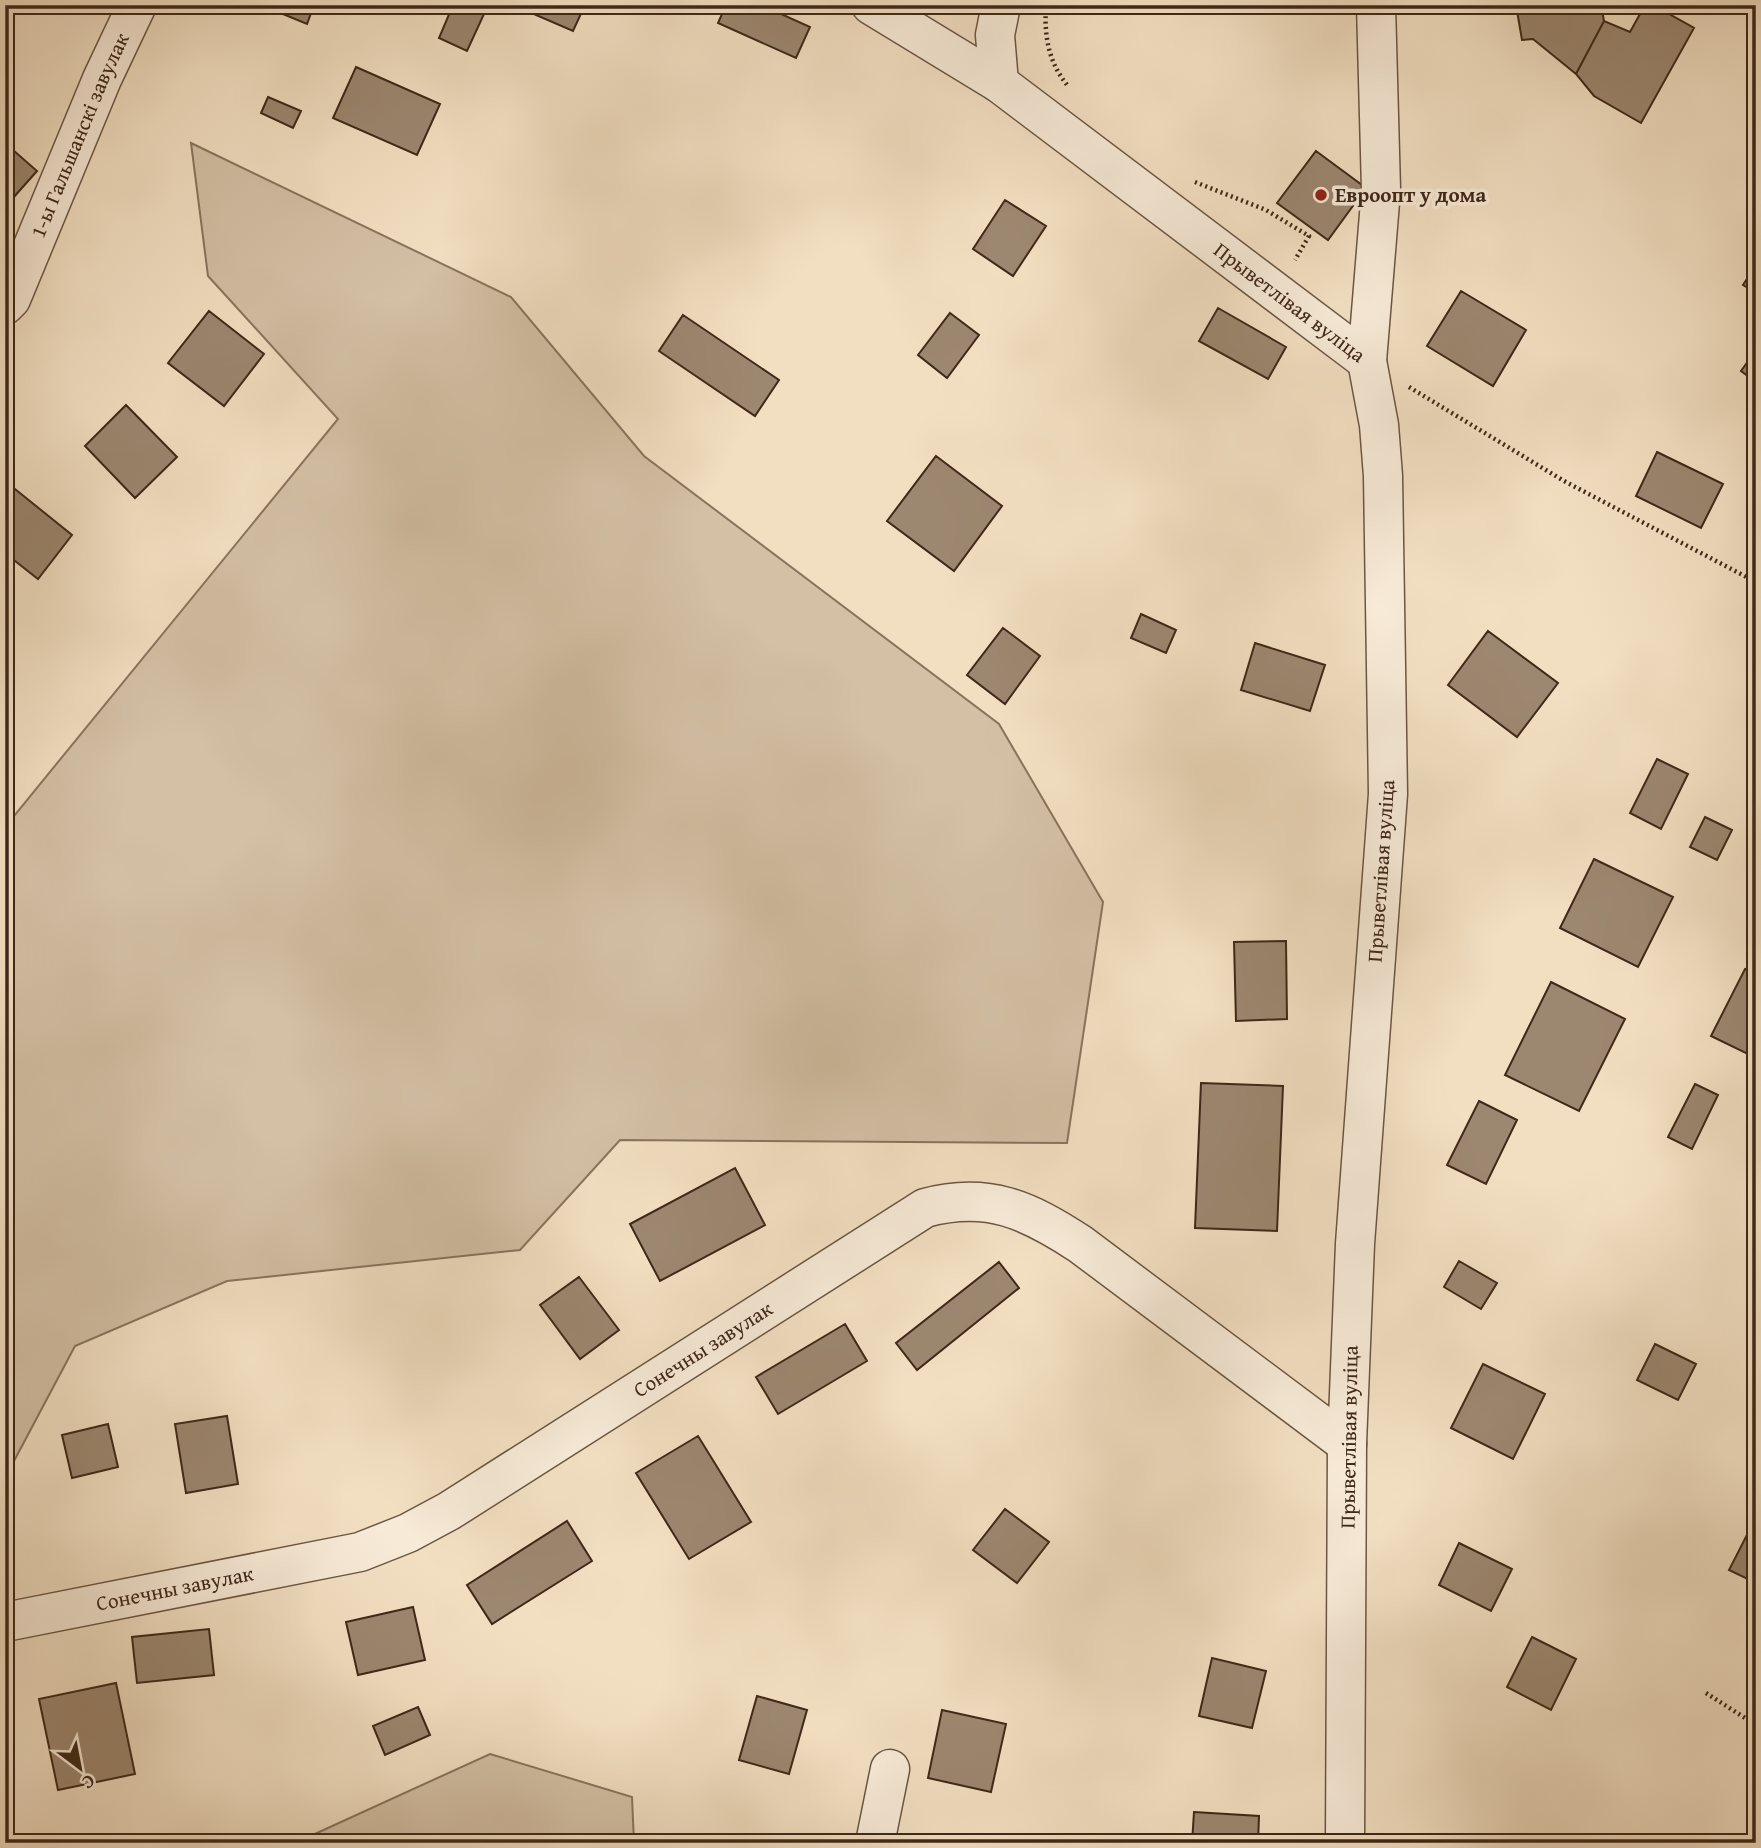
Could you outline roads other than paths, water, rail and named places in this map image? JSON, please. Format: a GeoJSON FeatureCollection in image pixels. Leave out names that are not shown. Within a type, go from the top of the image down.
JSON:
{"type":"FeatureCollection","features":[{"type":"Feature","properties":{"kind":"street","name":"1-ы Гальшанскі завулак"},"geometry":{"type":"LineString","coordinates":[[5,305],[11,299],[102,79],[137,5]]}},
{"type":"Feature","properties":{"kind":"street","name":"Прыветлівая вуліца"},"geometry":{"type":"LineString","coordinates":[[871,5],[999,83],[1367,361],[1379,425],[1383,476],[1388,794],[1355,1244],[1348,1444],[1345,1843]]}},
{"type":"Feature","properties":{"kind":"street"},"geometry":{"type":"LineString","coordinates":[[999,83],[996,35],[1001,5]]}},
{"type":"Feature","properties":{"kind":"street"},"geometry":{"type":"LineString","coordinates":[[1367,361],[1381,190],[1376,5]]}},
{"type":"Feature","properties":{"kind":"street","name":"Сонечны завулак"},"geometry":{"type":"LineString","coordinates":[[5,1622],[360,1552],[408,1533],[449,1511],[925,1209],[955,1201],[1000,1204],[1048,1223],[1348,1444]]}},
{"type":"Feature","properties":{"kind":"street"},"geometry":{"type":"LineString","coordinates":[[875,1843],[890,1769]]}},
{"type":"Feature","properties":{"kind":"place","name":"Евроопт у дома"},"geometry":{"type":"Point","coordinates":[1321,195]}}]}
